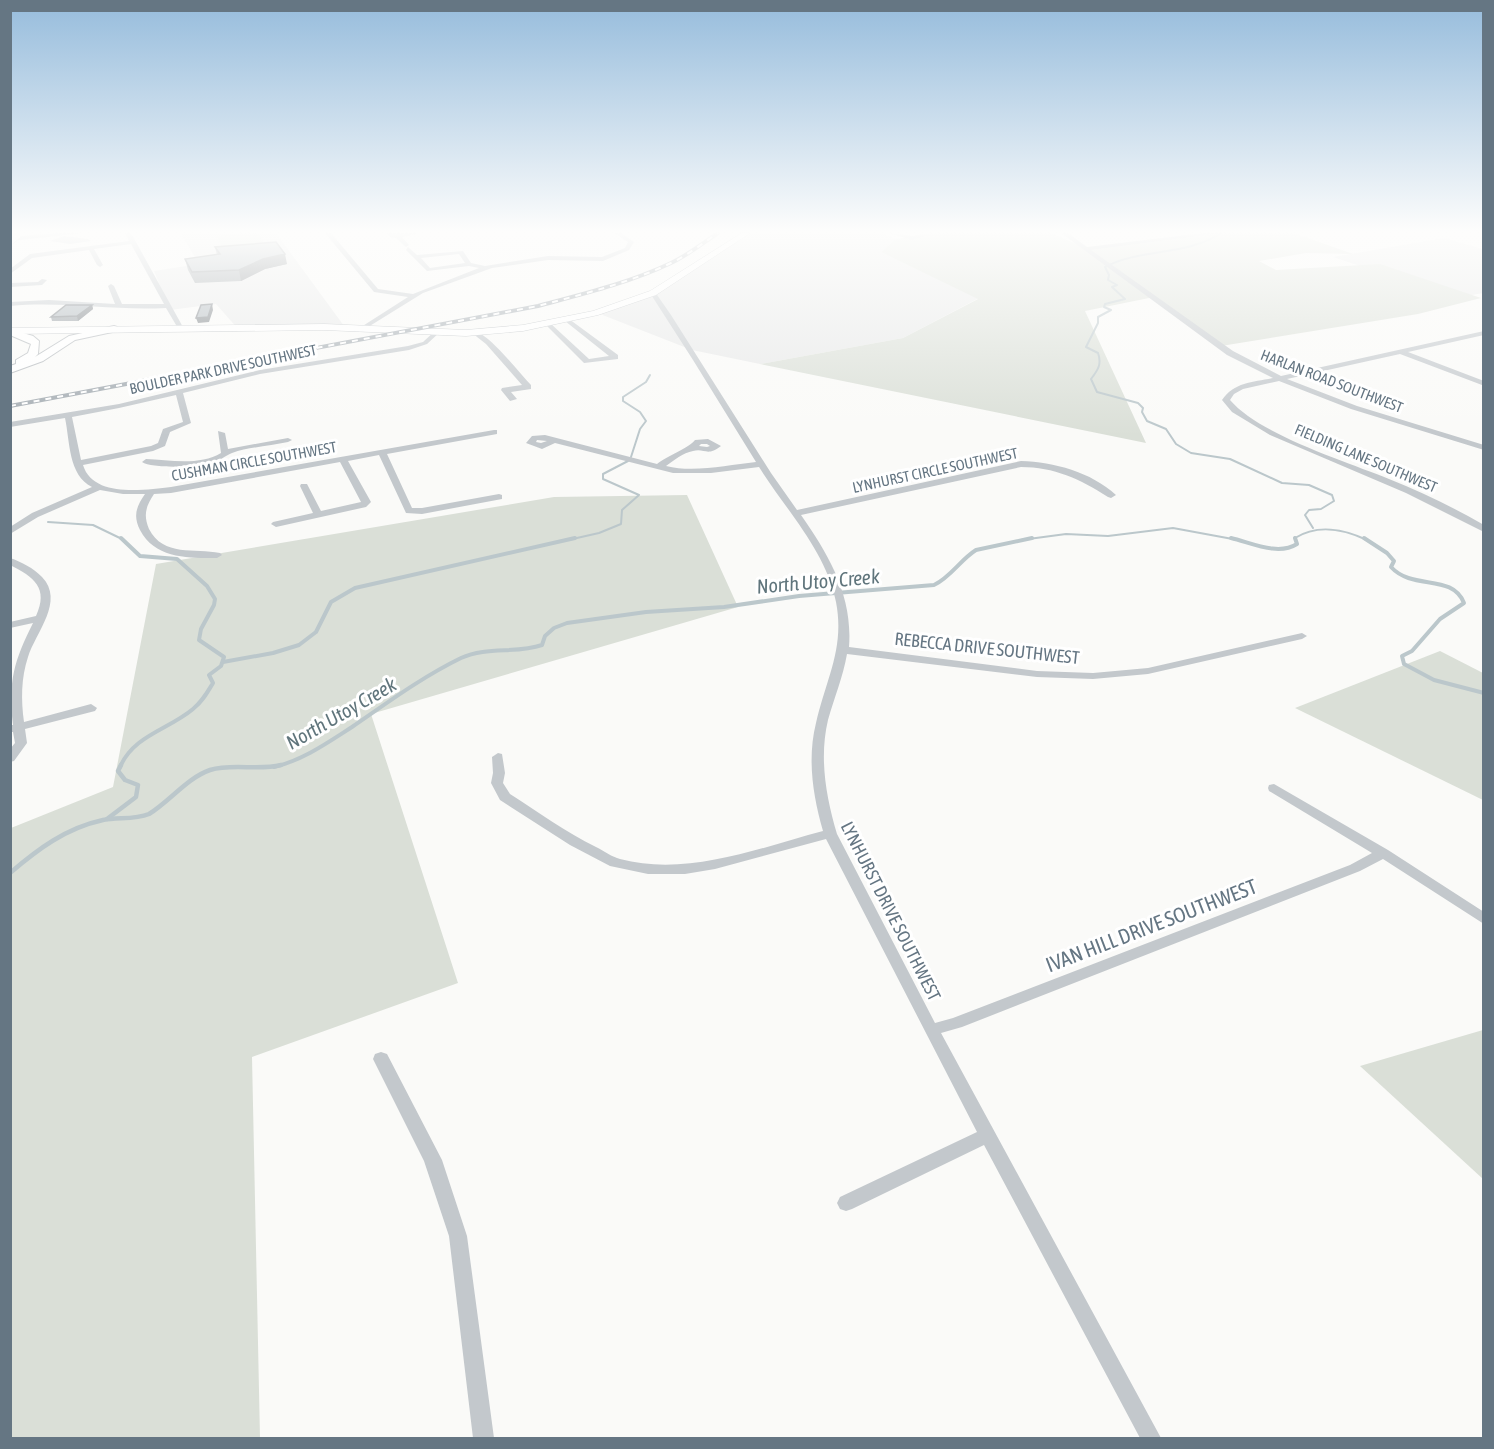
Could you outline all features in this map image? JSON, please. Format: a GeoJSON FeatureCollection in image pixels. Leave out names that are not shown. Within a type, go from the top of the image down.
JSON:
{"type":"FeatureCollection","features":[{"type":"Feature","properties":{"kind":"highway"},"geometry":{"type":"LineString","coordinates":[[13,368],[43,354],[73,329]]}},
{"type":"Feature","properties":{"kind":"highway"},"geometry":{"type":"LineString","coordinates":[[13,368],[73,329]]}},
{"type":"Feature","properties":{"kind":"highway"},"geometry":{"type":"LineString","coordinates":[[13,368],[39,359],[72,338],[114,329]]}},
{"type":"Feature","properties":{"kind":"highway"},"geometry":{"type":"LineString","coordinates":[[10,330],[34,340],[37,346],[33,354]]}},
{"type":"Feature","properties":{"kind":"main road"},"geometry":{"type":"LineString","coordinates":[[10,330],[305,329],[308,331],[340,329],[474,332],[548,324],[636,301]]}},
{"type":"Feature","properties":{"kind":"street"},"geometry":{"type":"LineString","coordinates":[[117,306],[120,304],[118,301]]}},
{"type":"Feature","properties":{"kind":"street"},"geometry":{"type":"LineString","coordinates":[[165,301],[182,329]]}},
{"type":"Feature","properties":{"kind":"street"},"geometry":{"type":"LineString","coordinates":[[360,330],[407,301]]}},
{"type":"Feature","properties":{"kind":"street","name":"LYNHURST DRIVE SOUTHWEST"},"geometry":{"type":"LineString","coordinates":[[658,301],[761,464],[821,550],[831,570],[844,619],[844,650],[822,723],[817,757],[821,805],[830,834],[931,1030],[1151,1438]]}},
{"type":"Feature","properties":{"kind":"street","name":"HARLAN ROAD SOUTHWEST"},"geometry":{"type":"LineString","coordinates":[[1157,301],[1230,353],[1281,378],[1373,414],[1484,448]]}},
{"type":"Feature","properties":{"kind":"street"},"geometry":{"type":"LineString","coordinates":[[10,304],[168,306]]}},
{"type":"Feature","properties":{"kind":"street"},"geometry":{"type":"LineString","coordinates":[[548,324],[587,361],[615,357],[567,320]]}},
{"type":"Feature","properties":{"kind":"street","name":"BOULDER PARK DRIVE SOUTHWEST"},"geometry":{"type":"LineString","coordinates":[[10,425],[68,415],[260,372],[410,348],[425,343],[437,332]]}},
{"type":"Feature","properties":{"kind":"street"},"geometry":{"type":"LineString","coordinates":[[474,332],[488,343],[528,387],[506,390],[513,399]]}},
{"type":"Feature","properties":{"kind":"street","name":"FIELDING LANE SOUTHWEST"},"geometry":{"type":"LineString","coordinates":[[1484,333],[1281,378],[1231,392],[1226,400],[1228,406],[1240,415],[1312,453],[1413,493],[1484,529]]}},
{"type":"Feature","properties":{"kind":"street"},"geometry":{"type":"LineString","coordinates":[[1400,352],[1482,383]]}},
{"type":"Feature","properties":{"kind":"street"},"geometry":{"type":"LineString","coordinates":[[79,464],[162,444],[166,431],[187,423],[179,391]]}},
{"type":"Feature","properties":{"kind":"street"},"geometry":{"type":"LineString","coordinates":[[68,415],[82,474],[89,482],[100,487]]}},
{"type":"Feature","properties":{"kind":"street","name":"CUSHMAN CIRCLE SOUTHWEST"},"geometry":{"type":"LineString","coordinates":[[100,487],[132,492],[151,492],[494,432]]}},
{"type":"Feature","properties":{"kind":"street"},"geometry":{"type":"LineString","coordinates":[[214,482],[221,456],[221,433]]}},
{"type":"Feature","properties":{"kind":"street"},"geometry":{"type":"LineString","coordinates":[[146,462],[194,463],[288,440]]}},
{"type":"Feature","properties":{"kind":"street"},"geometry":{"type":"LineString","coordinates":[[552,440],[658,467],[687,471],[761,464]]}},
{"type":"Feature","properties":{"kind":"street"},"geometry":{"type":"LineString","coordinates":[[658,467],[675,455],[694,447]]}},
{"type":"Feature","properties":{"kind":"street"},"geometry":{"type":"LineString","coordinates":[[382,452],[409,511],[422,511],[499,497]]}},
{"type":"Feature","properties":{"kind":"street"},"geometry":{"type":"LineString","coordinates":[[276,524],[363,505],[366,502],[343,459]]}},
{"type":"Feature","properties":{"kind":"street","name":"LYNHURST CIRCLE SOUTHWEST"},"geometry":{"type":"LineString","coordinates":[[795,513],[1022,464],[1043,464],[1064,469],[1111,495]]}},
{"type":"Feature","properties":{"kind":"street"},"geometry":{"type":"LineString","coordinates":[[304,486],[318,515]]}},
{"type":"Feature","properties":{"kind":"street"},"geometry":{"type":"LineString","coordinates":[[10,531],[35,515],[100,487]]}},
{"type":"Feature","properties":{"kind":"street"},"geometry":{"type":"LineString","coordinates":[[151,492],[140,508],[139,517],[147,538],[157,546],[185,555],[218,555]]}},
{"type":"Feature","properties":{"kind":"street"},"geometry":{"type":"LineString","coordinates":[[10,561],[27,568],[41,579],[47,592],[46,609],[27,644],[18,672],[15,728],[21,743],[10,758]]}},
{"type":"Feature","properties":{"kind":"street"},"geometry":{"type":"LineString","coordinates":[[10,625],[40,618]]}},
{"type":"Feature","properties":{"kind":"street","name":"REBECCA DRIVE SOUTHWEST"},"geometry":{"type":"LineString","coordinates":[[844,650],[1037,674],[1093,676],[1148,670],[1302,636]]}},
{"type":"Feature","properties":{"kind":"street"},"geometry":{"type":"LineString","coordinates":[[15,728],[91,708]]}},
{"type":"Feature","properties":{"kind":"street"},"geometry":{"type":"LineString","coordinates":[[498,757],[497,783],[505,797],[576,842],[615,863],[648,868],[685,869],[715,864],[830,834]]}},
{"type":"Feature","properties":{"kind":"street"},"geometry":{"type":"LineString","coordinates":[[1275,788],[1383,853],[1484,919]]}},
{"type":"Feature","properties":{"kind":"street","name":"IVAN HILL DRIVE SOUTHWEST"},"geometry":{"type":"LineString","coordinates":[[931,1030],[956,1023],[1355,868],[1383,853]]}},
{"type":"Feature","properties":{"kind":"street"},"geometry":{"type":"LineString","coordinates":[[381,1059],[433,1160],[458,1236],[484,1438]]}},
{"type":"Feature","properties":{"kind":"street"},"geometry":{"type":"LineString","coordinates":[[846,1203],[987,1135]]}},
{"type":"Feature","properties":{"kind":"shaded area"},"geometry":{"type":"Polygon","coordinates":[[[166,301],[325,301],[347,330],[239,330],[216,304],[170,310],[166,301]]]}},
{"type":"Feature","properties":{"kind":"shaded area"},"geometry":{"type":"Polygon","coordinates":[[[634,301],[974,301],[903,338],[760,364],[692,350],[600,314],[634,301]]]}},
{"type":"Feature","properties":{"kind":"shaded area"},"geometry":{"type":"Polygon","coordinates":[[[975,301],[1136,301],[1085,311],[1146,443],[760,364],[903,338],[975,301]]]}},
{"type":"Feature","properties":{"kind":"shaded area"},"geometry":{"type":"Polygon","coordinates":[[[1159,301],[1471,301],[1418,314],[1221,346],[1159,301]]]}},
{"type":"Feature","properties":{"kind":"shaded area"},"geometry":{"type":"Polygon","coordinates":[[[687,495],[738,607],[371,714],[458,983],[252,1057],[260,1438],[11,1438],[11,828],[113,787],[156,564],[554,497],[687,495]]]}},
{"type":"Feature","properties":{"kind":"shaded area"},"geometry":{"type":"Polygon","coordinates":[[[1440,651],[1483,673],[1483,800],[1295,708],[1440,651]]]}},
{"type":"Feature","properties":{"kind":"shaded area"},"geometry":{"type":"Polygon","coordinates":[[[1484,1030],[1483,1179],[1360,1066],[1484,1030]]]}},
{"type":"Feature","properties":{"kind":"building"},"geometry":{"type":"Polygon","coordinates":[[[212,304],[208,317],[196,318],[201,305],[212,304]]]}},
{"type":"Feature","properties":{"kind":"building"},"geometry":{"type":"Polygon","coordinates":[[[66,305],[92,305],[77,316],[51,317],[66,305]]]}},
{"type":"Feature","properties":{"kind":"waterway"},"geometry":{"type":"LineString","coordinates":[[1119,301],[1105,304],[1104,307],[1111,310],[1098,317],[1098,323],[1086,347],[1098,353],[1100,360],[1099,367],[1091,379],[1097,392],[1138,403],[1143,408],[1142,412],[1147,421],[1166,429],[1176,444],[1191,453],[1230,459],[1282,483],[1309,485],[1332,495],[1334,501],[1321,509],[1309,510],[1305,515],[1313,528]]}},
{"type":"Feature","properties":{"kind":"waterway"},"geometry":{"type":"LineString","coordinates":[[631,457],[640,429],[646,421],[640,412],[623,401],[623,397],[646,382],[650,375]]}},
{"type":"Feature","properties":{"kind":"waterway"},"geometry":{"type":"LineString","coordinates":[[568,540],[599,533],[621,524],[622,510],[639,495],[603,479],[603,474],[628,461]]}},
{"type":"Feature","properties":{"kind":"waterway"},"geometry":{"type":"LineString","coordinates":[[48,522],[93,525],[122,539]]}},
{"type":"Feature","properties":{"kind":"waterway","name":"North Utoy Creek"},"geometry":{"type":"LineString","coordinates":[[1025,539],[1066,534],[1108,536],[1173,528],[1238,540]]}},
{"type":"Feature","properties":{"kind":"waterway","name":"North Utoy Creek"},"geometry":{"type":"LineString","coordinates":[[1295,538],[1312,531],[1331,530],[1349,533],[1367,540]]}},
{"type":"Feature","properties":{"kind":"waterway"},"geometry":{"type":"LineString","coordinates":[[223,662],[273,653],[299,645],[316,632],[331,602],[355,588],[575,538]]}},
{"type":"Feature","properties":{"kind":"waterway","name":"North Utoy Creek"},"geometry":{"type":"LineString","coordinates":[[1025,539],[1032,538]]}},
{"type":"Feature","properties":{"kind":"waterway","name":"North Utoy Creek"},"geometry":{"type":"LineString","coordinates":[[1231,538],[1273,549],[1282,549],[1297,544],[1295,538]]}},
{"type":"Feature","properties":{"kind":"waterway","name":"North Utoy Creek"},"geometry":{"type":"LineString","coordinates":[[1364,538],[1387,553],[1394,561],[1391,567],[1400,574],[1410,579],[1451,588],[1464,603],[1440,619],[1412,651],[1402,656],[1404,664],[1434,680],[1484,693]]}},
{"type":"Feature","properties":{"kind":"waterway"},"geometry":{"type":"LineString","coordinates":[[120,767],[134,747],[199,703],[213,683],[209,675],[221,666],[224,657],[199,640],[201,629],[215,599],[207,586],[177,559],[140,556],[122,539]]}},
{"type":"Feature","properties":{"kind":"waterway","name":"North Utoy Creek"},"geometry":{"type":"LineString","coordinates":[[278,766],[314,750],[419,682],[461,658],[481,652],[532,648],[542,645],[545,636],[554,628],[567,623],[646,612],[724,607],[799,596],[934,585],[976,550],[1025,539]]}},
{"type":"Feature","properties":{"kind":"waterway","name":"North Utoy Creek"},"geometry":{"type":"LineString","coordinates":[[1021,540],[1025,539]]}},
{"type":"Feature","properties":{"kind":"waterway","name":"North Utoy Creek"},"geometry":{"type":"LineString","coordinates":[[10,873],[42,848],[77,828],[103,820],[149,814],[194,778],[210,770],[228,767],[278,766]]}},
{"type":"Feature","properties":{"kind":"waterway","name":"North Utoy Creek"},"geometry":{"type":"LineString","coordinates":[[274,767],[278,766]]}},
{"type":"Feature","properties":{"kind":"waterway"},"geometry":{"type":"LineString","coordinates":[[107,819],[136,797],[138,785],[125,780],[118,771],[120,767]]}},
{"type":"Feature","properties":{"kind":"railway"},"geometry":{"type":"LineString","coordinates":[[10,406],[558,301]]}}]}
